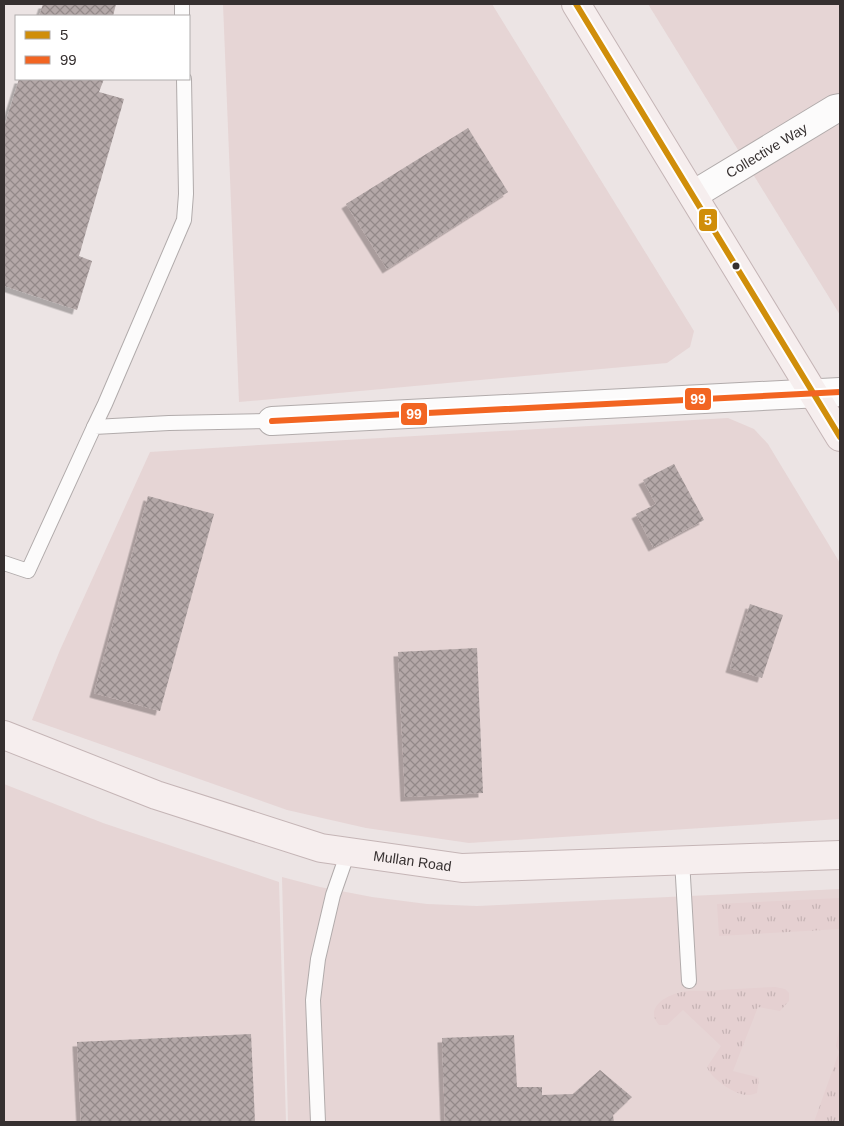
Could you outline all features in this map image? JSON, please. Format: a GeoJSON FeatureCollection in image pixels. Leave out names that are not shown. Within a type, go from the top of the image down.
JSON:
{"type":"FeatureCollection","features":[{"type":"Feature","properties":{"kind":"main road"},"geometry":{"type":"LineString","coordinates":[[576,4],[698,203],[827,392],[840,437]]}},
{"type":"Feature","properties":{"kind":"main road","name":"Mullan Road"},"geometry":{"type":"LineString","coordinates":[[4,735],[156,795],[321,848],[348,852],[462,868],[840,855]]}},
{"type":"Feature","properties":{"kind":"street","name":"Collective Way"},"geometry":{"type":"LineString","coordinates":[[698,203],[835,109],[840,108]]}},
{"type":"Feature","properties":{"kind":"street","name":"Collective Way"},"geometry":{"type":"LineString","coordinates":[[698,203],[840,127]]}},
{"type":"Feature","properties":{"kind":"street"},"geometry":{"type":"LineString","coordinates":[[272,421],[827,392]]}},
{"type":"Feature","properties":{"kind":"lane"},"geometry":{"type":"LineString","coordinates":[[4,563],[28,571],[105,404],[184,220],[186,194],[184,80]]}},
{"type":"Feature","properties":{"kind":"lane"},"geometry":{"type":"LineString","coordinates":[[94,426],[272,421]]}},
{"type":"Feature","properties":{"kind":"lane"},"geometry":{"type":"LineString","coordinates":[[318,1122],[313,1000],[318,959],[333,895],[348,852]]}},
{"type":"Feature","properties":{"kind":"lane"},"geometry":{"type":"LineString","coordinates":[[682,860],[689,981]]}},
{"type":"Feature","properties":{"kind":"shaded area"},"geometry":{"type":"Polygon","coordinates":[[[223,4],[492,4],[694,331],[690,347],[667,363],[239,402],[223,4]]]}},
{"type":"Feature","properties":{"kind":"shaded area"},"geometry":{"type":"Polygon","coordinates":[[[648,4],[840,4],[840,315],[648,4]]]}},
{"type":"Feature","properties":{"kind":"shaded area"},"geometry":{"type":"Polygon","coordinates":[[[728,418],[754,429],[768,444],[840,563],[840,819],[469,843],[366,828],[287,810],[32,720],[60,650],[150,452],[728,418]]]}},
{"type":"Feature","properties":{"kind":"shaded area"},"geometry":{"type":"Polygon","coordinates":[[[4,784],[103,823],[279,882],[286,1122],[4,1122],[4,784]]]}},
{"type":"Feature","properties":{"kind":"shaded area"},"geometry":{"type":"Polygon","coordinates":[[[282,877],[320,887],[372,897],[427,904],[477,906],[840,889],[840,1122],[288,1122],[282,877]]]}},
{"type":"Feature","properties":{"kind":"green space"},"geometry":{"type":"Polygon","coordinates":[[[840,898],[840,929],[719,936],[717,904],[840,898]]]}},
{"type":"Feature","properties":{"kind":"green space"},"geometry":{"type":"Polygon","coordinates":[[[775,987],[785,989],[789,993],[789,1001],[780,1011],[758,1007],[733,1071],[759,1078],[757,1093],[745,1095],[737,1092],[721,1084],[712,1075],[707,1067],[721,1046],[683,1010],[667,1025],[659,1025],[655,1019],[655,1009],[658,1004],[667,997],[682,992],[775,987]]]}},
{"type":"Feature","properties":{"kind":"green space"},"geometry":{"type":"Polygon","coordinates":[[[840,1023],[840,1122],[814,1122],[839,1052],[836,1046],[840,1023]]]}},
{"type":"Feature","properties":{"kind":"building"},"geometry":{"type":"Polygon","coordinates":[[[43,4],[116,4],[113,15],[39,15],[43,4]]]}},
{"type":"Feature","properties":{"kind":"building"},"geometry":{"type":"Polygon","coordinates":[[[19,80],[104,80],[99,92],[124,99],[79,256],[92,261],[77,310],[4,286],[4,127],[19,80]]]}},
{"type":"Feature","properties":{"kind":"building"},"geometry":{"type":"Polygon","coordinates":[[[468,128],[508,192],[387,269],[346,204],[468,128]]]}},
{"type":"Feature","properties":{"kind":"building"},"geometry":{"type":"Polygon","coordinates":[[[674,464],[704,520],[653,547],[636,514],[656,504],[643,480],[674,464]]]}},
{"type":"Feature","properties":{"kind":"building"},"geometry":{"type":"Polygon","coordinates":[[[148,496],[214,514],[160,711],[94,693],[148,496]]]}},
{"type":"Feature","properties":{"kind":"building"},"geometry":{"type":"Polygon","coordinates":[[[750,604],[783,615],[762,678],[730,668],[750,604]]]}},
{"type":"Feature","properties":{"kind":"building"},"geometry":{"type":"Polygon","coordinates":[[[477,648],[483,793],[405,797],[398,652],[477,648]]]}},
{"type":"Feature","properties":{"kind":"building"},"geometry":{"type":"Polygon","coordinates":[[[251,1034],[255,1122],[81,1122],[77,1042],[251,1034]]]}},
{"type":"Feature","properties":{"kind":"building"},"geometry":{"type":"Polygon","coordinates":[[[514,1035],[517,1087],[542,1087],[542,1095],[573,1094],[600,1070],[632,1097],[613,1115],[614,1122],[445,1122],[442,1038],[514,1035]]]}},
{"type":"Feature","properties":{"kind":"transit line","name":"5"},"geometry":{"type":"LineString","coordinates":[[576,4],[840,437]]}},
{"type":"Feature","properties":{"kind":"transit line","name":"99"},"geometry":{"type":"LineString","coordinates":[[272,421],[840,392]]}}]}
